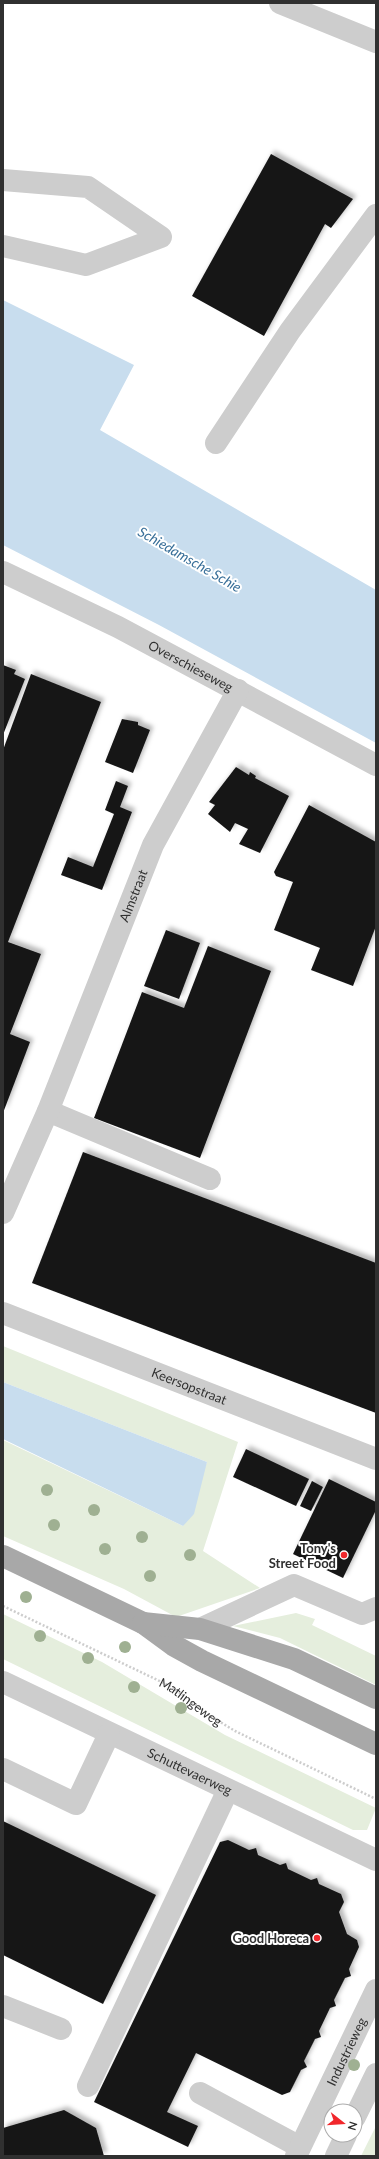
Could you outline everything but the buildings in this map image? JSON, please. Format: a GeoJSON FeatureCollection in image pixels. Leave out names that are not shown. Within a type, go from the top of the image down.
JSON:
{"type":"FeatureCollection","features":[{"type":"Feature","properties":{"kind":"main road"},"geometry":{"type":"LineString","coordinates":[[3,1556],[143,1623],[173,1644],[202,1661],[376,1744]]}},
{"type":"Feature","properties":{"kind":"main road"},"geometry":{"type":"LineString","coordinates":[[143,1623],[200,1629],[294,1659],[376,1698]]}},
{"type":"Feature","properties":{"kind":"street"},"geometry":{"type":"LineString","coordinates":[[280,3],[376,42]]}},
{"type":"Feature","properties":{"kind":"street"},"geometry":{"type":"LineString","coordinates":[[3,180],[88,187],[161,237],[86,265],[3,246]]}},
{"type":"Feature","properties":{"kind":"street"},"geometry":{"type":"LineString","coordinates":[[216,443],[290,331],[376,215]]}},
{"type":"Feature","properties":{"kind":"street","name":"Overschieseweg"},"geometry":{"type":"LineString","coordinates":[[3,572],[118,627],[376,765]]}},
{"type":"Feature","properties":{"kind":"street","name":"Almstraat"},"geometry":{"type":"LineString","coordinates":[[3,1213],[48,1111],[153,845],[238,690]]}},
{"type":"Feature","properties":{"kind":"street"},"geometry":{"type":"LineString","coordinates":[[48,1111],[210,1179]]}},
{"type":"Feature","properties":{"kind":"street","name":"Keersopstraat"},"geometry":{"type":"LineString","coordinates":[[3,1313],[376,1459]]}},
{"type":"Feature","properties":{"kind":"street"},"geometry":{"type":"LineString","coordinates":[[200,1629],[294,1585],[362,1614],[376,1608]]}},
{"type":"Feature","properties":{"kind":"street","name":"Schuttevaerweg"},"geometry":{"type":"LineString","coordinates":[[3,1682],[109,1734],[376,1860]]}},
{"type":"Feature","properties":{"kind":"street"},"geometry":{"type":"LineString","coordinates":[[3,1769],[76,1804],[109,1734]]}},
{"type":"Feature","properties":{"kind":"street"},"geometry":{"type":"LineString","coordinates":[[88,2086],[228,1790]]}},
{"type":"Feature","properties":{"kind":"street","name":"Industrieweg"},"geometry":{"type":"LineString","coordinates":[[298,2152],[376,1990]]}},
{"type":"Feature","properties":{"kind":"street"},"geometry":{"type":"LineString","coordinates":[[3,2006],[61,2029]]}},
{"type":"Feature","properties":{"kind":"street"},"geometry":{"type":"LineString","coordinates":[[362,2103],[376,2074]]}},
{"type":"Feature","properties":{"kind":"street"},"geometry":{"type":"LineString","coordinates":[[200,2093],[298,2152]]}},
{"type":"Feature","properties":{"kind":"street"},"geometry":{"type":"LineString","coordinates":[[336,2156],[342,2143]]}},
{"type":"Feature","properties":{"kind":"path","name":"Matlingeweg"},"geometry":{"type":"LineString","coordinates":[[3,1606],[172,1687],[212,1717],[235,1731],[376,1799]]}},
{"type":"Feature","properties":{"kind":"green space"},"geometry":{"type":"Polygon","coordinates":[[[3,1346],[238,1442],[203,1551],[260,1588],[176,1617],[124,1589],[3,1536],[3,1440],[183,1526],[207,1462],[3,1382],[3,1346]]]}},
{"type":"Feature","properties":{"kind":"green space"},"geometry":{"type":"Polygon","coordinates":[[[296,1613],[315,1619],[312,1625],[376,1656],[376,1685],[280,1638],[233,1626],[296,1613]]]}},
{"type":"Feature","properties":{"kind":"green space"},"geometry":{"type":"Polygon","coordinates":[[[3,1614],[102,1662],[225,1735],[376,1808],[367,1830],[353,1830],[3,1659],[3,1614]]]}},
{"type":"Feature","properties":{"kind":"green space"},"geometry":{"type":"Polygon","coordinates":[[[376,2126],[376,2156],[361,2156],[376,2126]]]}},
{"type":"Feature","properties":{"kind":"water","name":"Schiedamsche Schie"},"geometry":{"type":"Polygon","coordinates":[[[3,300],[134,365],[100,430],[376,590],[376,743],[159,625],[3,545],[3,300]]]}},
{"type":"Feature","properties":{"kind":"water"},"geometry":{"type":"Polygon","coordinates":[[[3,1382],[207,1462],[194,1514],[183,1526],[3,1439],[3,1382]]]}},
{"type":"Feature","properties":{"kind":"place","name":"Tony's Street Food"},"geometry":{"type":"Point","coordinates":[344,1555]}},
{"type":"Feature","properties":{"kind":"place","name":"Good Horeca"},"geometry":{"type":"Point","coordinates":[317,1938]}}]}
